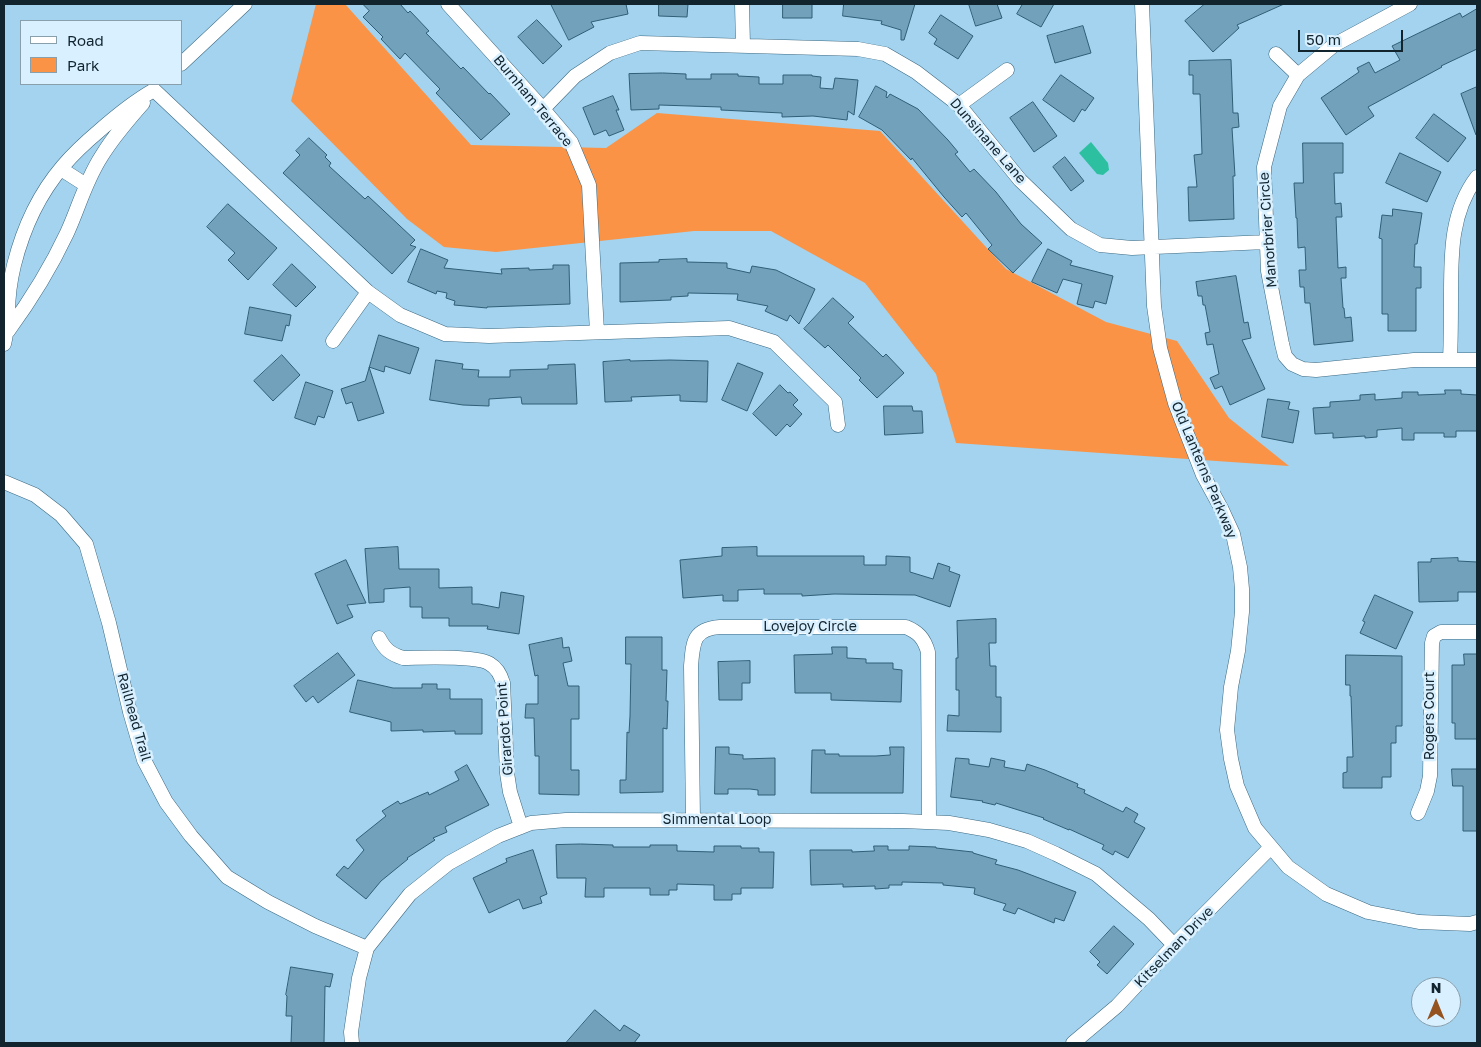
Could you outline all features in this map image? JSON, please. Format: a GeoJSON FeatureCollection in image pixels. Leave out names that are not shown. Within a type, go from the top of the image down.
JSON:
{"type":"FeatureCollection","features":[{"type":"Feature","properties":{"kind":"street"},"geometry":{"type":"LineString","coordinates":[[182,63],[245,4]]}},
{"type":"Feature","properties":{"kind":"street","name":"Burnham Terrace"},"geometry":{"type":"LineString","coordinates":[[448,4],[544,109],[571,142],[589,185],[597,332]]}},
{"type":"Feature","properties":{"kind":"street"},"geometry":{"type":"LineString","coordinates":[[742,4],[743,45]]}},
{"type":"Feature","properties":{"kind":"street","name":"Old Lanterns Parkway"},"geometry":{"type":"LineString","coordinates":[[1142,4],[1154,306],[1160,348],[1175,402],[1203,475],[1221,508],[1232,534],[1240,567],[1242,612],[1238,651],[1230,687],[1227,730],[1230,759],[1237,786],[1255,828],[1288,867],[1326,894],[1368,912],[1419,922],[1470,924],[1477,922]]}},
{"type":"Feature","properties":{"kind":"street","name":"Manorbrier Circle"},"geometry":{"type":"LineString","coordinates":[[1410,4],[1334,45],[1298,75],[1280,106],[1264,167],[1268,271],[1285,356],[1292,364],[1303,369],[1316,370],[1414,360],[1477,360]]}},
{"type":"Feature","properties":{"kind":"street","name":"Dunsinane Lane"},"geometry":{"type":"LineString","coordinates":[[544,109],[575,76],[610,53],[640,43],[858,49],[885,54],[916,72],[959,105],[1020,180],[1070,229],[1100,245],[1132,248],[1266,242]]}},
{"type":"Feature","properties":{"kind":"street"},"geometry":{"type":"LineString","coordinates":[[1276,54],[1298,75]]}},
{"type":"Feature","properties":{"kind":"street"},"geometry":{"type":"LineString","coordinates":[[959,105],[1008,70]]}},
{"type":"Feature","properties":{"kind":"street"},"geometry":{"type":"LineString","coordinates":[[6,337],[14,266],[24,233],[48,185],[60,169],[86,143],[134,102],[157,87]]}},
{"type":"Feature","properties":{"kind":"street"},"geometry":{"type":"LineString","coordinates":[[6,337],[55,257],[68,232],[86,185],[106,150],[157,87]]}},
{"type":"Feature","properties":{"kind":"street"},"geometry":{"type":"LineString","coordinates":[[157,87],[368,292],[400,315],[445,334],[490,336],[729,328],[774,342],[835,402],[838,426]]}},
{"type":"Feature","properties":{"kind":"street"},"geometry":{"type":"LineString","coordinates":[[60,169],[86,185]]}},
{"type":"Feature","properties":{"kind":"street"},"geometry":{"type":"LineString","coordinates":[[1450,360],[1453,237],[1459,210],[1469,187],[1477,176]]}},
{"type":"Feature","properties":{"kind":"street"},"geometry":{"type":"LineString","coordinates":[[333,341],[368,292]]}},
{"type":"Feature","properties":{"kind":"street","name":"Railhead Trail"},"geometry":{"type":"LineString","coordinates":[[4,482],[35,495],[61,515],[86,544],[107,614],[130,712],[144,760],[166,802],[191,836],[227,877],[268,902],[315,926],[367,948]]}},
{"type":"Feature","properties":{"kind":"street","name":"Lovejoy Circle"},"geometry":{"type":"LineString","coordinates":[[693,820],[691,666],[692,644],[699,633],[709,628],[720,627],[906,627],[916,632],[925,641],[928,652],[929,822]]}},
{"type":"Feature","properties":{"kind":"street","name":"Rogers Court"},"geometry":{"type":"LineString","coordinates":[[1418,813],[1430,776],[1432,643],[1434,636],[1441,632],[1477,632]]}},
{"type":"Feature","properties":{"kind":"street","name":"Girardot Point"},"geometry":{"type":"LineString","coordinates":[[379,638],[384,648],[394,655],[403,658],[478,659],[491,664],[500,674],[503,683],[507,773],[510,792],[521,827]]}},
{"type":"Feature","properties":{"kind":"street","name":"Simmental Loop"},"geometry":{"type":"LineString","coordinates":[[352,1043],[351,1032],[359,978],[367,948],[410,894],[449,863],[498,836],[532,823],[566,820],[903,820],[949,823],[989,830],[1028,841],[1096,874],[1149,919],[1174,945]]}},
{"type":"Feature","properties":{"kind":"street","name":"Kitselman Drive"},"geometry":{"type":"LineString","coordinates":[[1073,1043],[1118,1006],[1174,945],[1271,847]]}},
{"type":"Feature","properties":{"kind":"green space"},"geometry":{"type":"Polygon","coordinates":[[[316,4],[345,4],[471,145],[606,148],[657,113],[880,131],[1006,269],[1106,322],[1177,341],[1229,418],[1289,466],[956,443],[936,374],[865,283],[771,231],[694,231],[496,252],[444,247],[407,219],[291,101],[316,4]]]}},
{"type":"Feature","properties":{"kind":"shaded area"},"geometry":{"type":"Polygon","coordinates":[[[1091,142],[1108,163],[1109,170],[1103,175],[1097,174],[1079,153],[1091,142]]]}},
{"type":"Feature","properties":{"kind":"building"},"geometry":{"type":"Polygon","coordinates":[[[363,4],[400,4],[408,13],[410,11],[429,31],[426,33],[461,69],[463,67],[510,114],[481,140],[436,93],[440,89],[405,53],[400,59],[381,39],[383,37],[363,17],[369,11],[363,4]]]}},
{"type":"Feature","properties":{"kind":"building"},"geometry":{"type":"Polygon","coordinates":[[[551,4],[626,4],[628,14],[591,22],[594,27],[569,40],[551,4]]]}},
{"type":"Feature","properties":{"kind":"building"},"geometry":{"type":"Polygon","coordinates":[[[659,4],[688,4],[687,17],[659,16],[659,4]]]}},
{"type":"Feature","properties":{"kind":"building"},"geometry":{"type":"Polygon","coordinates":[[[783,4],[812,4],[812,18],[783,18],[783,4]]]}},
{"type":"Feature","properties":{"kind":"building"},"geometry":{"type":"Polygon","coordinates":[[[844,4],[915,4],[904,40],[901,40],[901,30],[881,24],[882,21],[843,16],[844,4]]]}},
{"type":"Feature","properties":{"kind":"building"},"geometry":{"type":"Polygon","coordinates":[[[969,4],[997,4],[1002,18],[976,26],[969,4]]]}},
{"type":"Feature","properties":{"kind":"building"},"geometry":{"type":"Polygon","coordinates":[[[1023,4],[1054,4],[1041,27],[1017,14],[1023,4]]]}},
{"type":"Feature","properties":{"kind":"building"},"geometry":{"type":"Polygon","coordinates":[[[1205,4],[1284,4],[1237,25],[1239,28],[1213,52],[1185,21],[1205,4]]]}},
{"type":"Feature","properties":{"kind":"building"},"geometry":{"type":"Polygon","coordinates":[[[1477,9],[1477,49],[1441,66],[1368,107],[1374,116],[1346,135],[1321,98],[1359,72],[1357,68],[1369,62],[1375,73],[1400,60],[1392,46],[1460,13],[1462,17],[1477,9]]]}},
{"type":"Feature","properties":{"kind":"building"},"geometry":{"type":"Polygon","coordinates":[[[941,15],[973,36],[958,59],[934,44],[937,39],[929,33],[941,15]]]}},
{"type":"Feature","properties":{"kind":"building"},"geometry":{"type":"Polygon","coordinates":[[[537,20],[562,46],[543,64],[518,37],[537,20]]]}},
{"type":"Feature","properties":{"kind":"building"},"geometry":{"type":"Polygon","coordinates":[[[1083,26],[1091,53],[1055,63],[1047,36],[1083,26]]]}},
{"type":"Feature","properties":{"kind":"building"},"geometry":{"type":"Polygon","coordinates":[[[1231,60],[1233,113],[1238,113],[1239,127],[1232,128],[1235,176],[1233,176],[1234,219],[1189,221],[1188,187],[1197,187],[1194,155],[1202,154],[1200,94],[1193,94],[1193,75],[1189,75],[1189,61],[1231,60]]]}},
{"type":"Feature","properties":{"kind":"building"},"geometry":{"type":"Polygon","coordinates":[[[629,74],[686,74],[686,79],[711,79],[711,74],[738,74],[738,76],[759,77],[759,84],[783,84],[783,75],[812,75],[821,77],[820,88],[833,89],[835,78],[858,80],[854,115],[848,111],[847,120],[813,116],[782,117],[782,113],[721,110],[721,107],[659,105],[659,109],[631,110],[629,74]]]}},
{"type":"Feature","properties":{"kind":"building"},"geometry":{"type":"Polygon","coordinates":[[[1061,75],[1094,98],[1085,111],[1082,109],[1074,122],[1043,100],[1061,75]]]}},
{"type":"Feature","properties":{"kind":"building"},"geometry":{"type":"Polygon","coordinates":[[[876,86],[887,92],[887,98],[890,94],[918,109],[958,152],[955,154],[970,172],[974,169],[996,192],[1021,224],[1042,243],[1013,273],[988,249],[992,245],[966,213],[962,217],[912,158],[911,160],[882,130],[859,117],[876,86]]]}},
{"type":"Feature","properties":{"kind":"building"},"geometry":{"type":"Polygon","coordinates":[[[1477,87],[1477,135],[1476,135],[1461,94],[1477,87]]]}},
{"type":"Feature","properties":{"kind":"building"},"geometry":{"type":"Polygon","coordinates":[[[613,96],[624,130],[609,136],[606,130],[594,135],[583,108],[613,96]]]}},
{"type":"Feature","properties":{"kind":"building"},"geometry":{"type":"Polygon","coordinates":[[[1033,102],[1057,136],[1034,152],[1010,118],[1033,102]]]}},
{"type":"Feature","properties":{"kind":"building"},"geometry":{"type":"Polygon","coordinates":[[[1434,114],[1466,138],[1448,162],[1416,138],[1434,114]]]}},
{"type":"Feature","properties":{"kind":"building"},"geometry":{"type":"Polygon","coordinates":[[[309,138],[327,155],[325,157],[331,163],[329,166],[365,199],[368,196],[415,240],[410,245],[416,247],[392,274],[283,173],[300,155],[296,151],[309,138]]]}},
{"type":"Feature","properties":{"kind":"building"},"geometry":{"type":"Polygon","coordinates":[[[1303,143],[1343,143],[1343,173],[1334,173],[1335,204],[1341,203],[1342,217],[1336,217],[1338,268],[1346,267],[1346,278],[1341,278],[1343,308],[1345,318],[1351,317],[1353,341],[1314,345],[1310,303],[1305,303],[1304,287],[1300,287],[1299,270],[1306,270],[1305,247],[1298,248],[1294,183],[1303,183],[1303,143]]]}},
{"type":"Feature","properties":{"kind":"building"},"geometry":{"type":"Polygon","coordinates":[[[1400,153],[1441,172],[1427,202],[1386,183],[1400,153]]]}},
{"type":"Feature","properties":{"kind":"building"},"geometry":{"type":"Polygon","coordinates":[[[1065,157],[1084,181],[1071,191],[1053,167],[1065,157]]]}},
{"type":"Feature","properties":{"kind":"building"},"geometry":{"type":"Polygon","coordinates":[[[228,204],[277,248],[248,280],[228,260],[235,253],[207,227],[228,204]]]}},
{"type":"Feature","properties":{"kind":"building"},"geometry":{"type":"Polygon","coordinates":[[[1393,209],[1422,213],[1417,244],[1415,244],[1414,267],[1421,267],[1421,288],[1416,288],[1416,331],[1388,331],[1388,314],[1382,314],[1382,239],[1379,238],[1382,215],[1392,216],[1393,209]]]}},
{"type":"Feature","properties":{"kind":"building"},"geometry":{"type":"Polygon","coordinates":[[[421,249],[448,260],[444,268],[502,274],[501,269],[553,269],[553,265],[569,265],[570,304],[487,308],[454,305],[455,301],[446,298],[447,293],[437,291],[436,294],[408,282],[421,249]]]}},
{"type":"Feature","properties":{"kind":"building"},"geometry":{"type":"Polygon","coordinates":[[[1048,249],[1072,261],[1070,265],[1113,276],[1106,304],[1095,301],[1093,308],[1077,304],[1082,284],[1063,279],[1057,293],[1032,282],[1048,249]]]}},
{"type":"Feature","properties":{"kind":"building"},"geometry":{"type":"Polygon","coordinates":[[[687,259],[687,262],[727,263],[727,268],[750,273],[752,266],[776,270],[815,289],[799,324],[790,315],[787,321],[765,311],[768,306],[737,300],[738,294],[688,293],[688,296],[671,297],[671,300],[620,302],[620,263],[687,259]]]}},
{"type":"Feature","properties":{"kind":"building"},"geometry":{"type":"Polygon","coordinates":[[[292,264],[316,287],[296,307],[273,285],[292,264]]]}},
{"type":"Feature","properties":{"kind":"building"},"geometry":{"type":"Polygon","coordinates":[[[1236,276],[1244,323],[1248,322],[1251,338],[1242,340],[1265,389],[1230,405],[1222,386],[1215,389],[1210,378],[1219,374],[1213,344],[1207,345],[1205,333],[1210,332],[1205,305],[1203,305],[1202,296],[1198,296],[1196,282],[1236,276]]]}},
{"type":"Feature","properties":{"kind":"building"},"geometry":{"type":"Polygon","coordinates":[[[833,298],[854,317],[848,323],[883,357],[886,354],[904,373],[877,398],[859,380],[861,378],[828,345],[825,348],[804,329],[833,298]]]}},
{"type":"Feature","properties":{"kind":"building"},"geometry":{"type":"Polygon","coordinates":[[[250,307],[291,315],[289,326],[286,325],[282,341],[245,334],[250,307]]]}},
{"type":"Feature","properties":{"kind":"building"},"geometry":{"type":"Polygon","coordinates":[[[379,335],[419,348],[410,374],[385,366],[384,372],[369,367],[379,335]]]}},
{"type":"Feature","properties":{"kind":"building"},"geometry":{"type":"Polygon","coordinates":[[[282,355],[300,375],[273,401],[254,381],[282,355]]]}},
{"type":"Feature","properties":{"kind":"building"},"geometry":{"type":"Polygon","coordinates":[[[436,360],[463,364],[462,369],[479,370],[478,377],[510,377],[510,370],[548,369],[548,365],[575,364],[577,404],[522,404],[521,397],[489,399],[489,406],[463,405],[430,400],[436,360]]]}},
{"type":"Feature","properties":{"kind":"building"},"geometry":{"type":"Polygon","coordinates":[[[630,360],[708,361],[707,402],[680,401],[680,395],[631,397],[632,401],[605,402],[603,362],[630,360]]]}},
{"type":"Feature","properties":{"kind":"building"},"geometry":{"type":"Polygon","coordinates":[[[738,363],[763,373],[747,411],[722,400],[738,363]]]}},
{"type":"Feature","properties":{"kind":"building"},"geometry":{"type":"Polygon","coordinates":[[[369,367],[384,413],[358,421],[352,402],[346,404],[341,389],[365,381],[369,367]]]}},
{"type":"Feature","properties":{"kind":"building"},"geometry":{"type":"Polygon","coordinates":[[[306,382],[333,391],[324,418],[318,416],[315,425],[295,418],[306,382]]]}},
{"type":"Feature","properties":{"kind":"building"},"geometry":{"type":"Polygon","coordinates":[[[780,385],[798,400],[793,405],[802,414],[790,427],[787,424],[776,436],[753,414],[780,385]]]}},
{"type":"Feature","properties":{"kind":"building"},"geometry":{"type":"Polygon","coordinates":[[[1445,390],[1461,390],[1461,394],[1477,395],[1477,431],[1456,431],[1456,437],[1444,437],[1444,433],[1414,433],[1414,440],[1402,440],[1402,428],[1377,430],[1377,437],[1365,438],[1365,436],[1333,438],[1333,433],[1315,434],[1313,408],[1330,407],[1330,402],[1360,400],[1360,395],[1375,394],[1375,400],[1402,398],[1402,392],[1418,392],[1418,395],[1445,394],[1445,390]]]}},
{"type":"Feature","properties":{"kind":"building"},"geometry":{"type":"Polygon","coordinates":[[[1268,399],[1290,402],[1288,409],[1299,411],[1293,443],[1262,437],[1268,399]]]}},
{"type":"Feature","properties":{"kind":"building"},"geometry":{"type":"Polygon","coordinates":[[[884,406],[912,406],[913,411],[922,411],[923,433],[885,435],[884,406]]]}},
{"type":"Feature","properties":{"kind":"building"},"geometry":{"type":"Polygon","coordinates":[[[398,547],[399,569],[439,569],[439,588],[472,587],[472,604],[499,608],[501,592],[524,596],[519,634],[487,629],[488,626],[449,626],[449,618],[422,618],[422,607],[410,607],[410,587],[384,589],[384,602],[369,603],[365,549],[398,547]]]}},
{"type":"Feature","properties":{"kind":"building"},"geometry":{"type":"Polygon","coordinates":[[[757,547],[757,556],[864,556],[864,565],[886,565],[886,556],[910,557],[910,572],[933,579],[938,563],[950,567],[949,571],[960,575],[950,607],[915,595],[834,594],[802,596],[802,594],[764,594],[764,589],[738,590],[738,601],[723,601],[723,595],[683,598],[680,560],[722,556],[722,548],[757,547]]]}},
{"type":"Feature","properties":{"kind":"building"},"geometry":{"type":"Polygon","coordinates":[[[1458,558],[1458,561],[1477,562],[1477,592],[1458,592],[1458,601],[1419,602],[1418,562],[1431,562],[1431,559],[1458,558]]]}},
{"type":"Feature","properties":{"kind":"building"},"geometry":{"type":"Polygon","coordinates":[[[346,560],[366,603],[347,605],[353,617],[337,624],[315,574],[346,560]]]}},
{"type":"Feature","properties":{"kind":"building"},"geometry":{"type":"Polygon","coordinates":[[[1375,595],[1413,612],[1396,649],[1360,633],[1365,622],[1363,621],[1375,595]]]}},
{"type":"Feature","properties":{"kind":"building"},"geometry":{"type":"Polygon","coordinates":[[[996,619],[996,643],[989,643],[990,666],[996,666],[996,697],[1001,697],[1001,732],[947,731],[948,715],[959,716],[959,690],[956,690],[956,658],[958,658],[957,621],[996,619]]]}},
{"type":"Feature","properties":{"kind":"building"},"geometry":{"type":"Polygon","coordinates":[[[626,637],[662,637],[662,670],[667,670],[666,701],[668,701],[667,729],[663,728],[663,792],[620,793],[620,780],[626,780],[627,732],[629,733],[630,716],[631,664],[626,664],[626,637]]]}},
{"type":"Feature","properties":{"kind":"building"},"geometry":{"type":"Polygon","coordinates":[[[562,638],[563,648],[569,647],[572,661],[563,663],[568,686],[579,686],[579,719],[571,719],[571,770],[579,770],[579,795],[539,794],[539,756],[535,756],[534,718],[525,718],[526,704],[538,704],[538,675],[535,676],[529,645],[562,638]]]}},
{"type":"Feature","properties":{"kind":"building"},"geometry":{"type":"Polygon","coordinates":[[[832,647],[847,647],[847,658],[866,659],[866,663],[893,663],[893,669],[902,670],[901,702],[831,700],[831,693],[795,693],[794,655],[832,654],[832,647]]]}},
{"type":"Feature","properties":{"kind":"building"},"geometry":{"type":"Polygon","coordinates":[[[338,653],[355,675],[318,703],[313,696],[306,702],[294,686],[338,653]]]}},
{"type":"Feature","properties":{"kind":"building"},"geometry":{"type":"Polygon","coordinates":[[[1464,654],[1477,654],[1477,739],[1455,739],[1455,723],[1452,723],[1452,665],[1464,665],[1464,654]]]}},
{"type":"Feature","properties":{"kind":"building"},"geometry":{"type":"Polygon","coordinates":[[[1346,655],[1402,656],[1402,726],[1396,726],[1396,743],[1391,743],[1391,777],[1382,777],[1382,788],[1343,788],[1343,773],[1347,772],[1347,757],[1353,757],[1351,696],[1350,685],[1346,685],[1346,655]]]}},
{"type":"Feature","properties":{"kind":"building"},"geometry":{"type":"Polygon","coordinates":[[[750,661],[750,683],[742,683],[742,700],[719,700],[718,662],[750,661]]]}},
{"type":"Feature","properties":{"kind":"building"},"geometry":{"type":"Polygon","coordinates":[[[358,680],[393,688],[422,688],[422,684],[437,684],[437,689],[450,689],[450,699],[482,699],[482,734],[455,734],[455,731],[391,731],[391,722],[350,712],[358,680]]]}},
{"type":"Feature","properties":{"kind":"building"},"geometry":{"type":"Polygon","coordinates":[[[716,747],[729,747],[729,754],[743,755],[743,759],[775,758],[775,795],[758,795],[758,790],[750,789],[728,789],[728,794],[715,794],[716,747]]]}},
{"type":"Feature","properties":{"kind":"building"},"geometry":{"type":"Polygon","coordinates":[[[890,747],[904,747],[903,793],[811,793],[812,750],[825,750],[825,754],[839,754],[839,756],[876,756],[890,755],[890,747]]]}},
{"type":"Feature","properties":{"kind":"building"},"geometry":{"type":"Polygon","coordinates":[[[956,758],[969,759],[969,764],[989,767],[991,758],[1005,761],[1004,767],[1025,771],[1027,764],[1045,770],[1078,784],[1077,787],[1085,790],[1084,793],[1123,812],[1126,807],[1138,814],[1134,822],[1145,828],[1128,858],[1115,851],[1113,855],[1102,849],[1104,845],[1044,818],[996,803],[995,805],[983,801],[951,797],[956,758]]]}},
{"type":"Feature","properties":{"kind":"building"},"geometry":{"type":"Polygon","coordinates":[[[467,765],[489,805],[445,827],[447,832],[433,838],[435,840],[407,858],[381,881],[366,899],[336,875],[344,866],[348,869],[364,850],[356,840],[386,816],[382,811],[398,801],[400,804],[428,792],[429,795],[459,780],[455,772],[467,765]]]}},
{"type":"Feature","properties":{"kind":"building"},"geometry":{"type":"Polygon","coordinates":[[[1452,769],[1477,769],[1477,831],[1463,831],[1463,786],[1453,786],[1452,769]]]}},
{"type":"Feature","properties":{"kind":"building"},"geometry":{"type":"Polygon","coordinates":[[[556,845],[613,845],[613,847],[677,845],[677,851],[714,852],[714,846],[759,848],[759,852],[774,852],[773,888],[741,888],[741,894],[732,894],[732,900],[714,900],[714,885],[677,884],[677,890],[669,890],[669,895],[650,895],[650,888],[604,888],[604,897],[585,897],[586,878],[557,878],[556,845]]]}},
{"type":"Feature","properties":{"kind":"building"},"geometry":{"type":"Polygon","coordinates":[[[874,846],[888,846],[888,850],[909,850],[909,846],[936,847],[973,852],[997,860],[995,864],[1018,870],[1076,892],[1064,921],[1055,918],[1054,923],[1018,908],[1015,914],[1003,910],[1006,904],[974,894],[975,888],[943,885],[943,883],[902,882],[902,885],[889,885],[889,888],[875,889],[875,886],[843,887],[843,884],[811,885],[810,850],[874,851],[874,846]]]}},
{"type":"Feature","properties":{"kind":"building"},"geometry":{"type":"Polygon","coordinates":[[[533,850],[547,894],[540,897],[542,903],[523,909],[519,899],[489,913],[473,878],[507,862],[506,859],[533,850]]]}},
{"type":"Feature","properties":{"kind":"building"},"geometry":{"type":"Polygon","coordinates":[[[1114,926],[1134,944],[1107,974],[1097,965],[1100,962],[1090,952],[1114,926]]]}},
{"type":"Feature","properties":{"kind":"building"},"geometry":{"type":"Polygon","coordinates":[[[291,967],[333,974],[330,987],[325,986],[324,1043],[291,1043],[292,1016],[286,1016],[286,995],[291,967]]]}},
{"type":"Feature","properties":{"kind":"building"},"geometry":{"type":"Polygon","coordinates":[[[595,1010],[620,1031],[624,1025],[640,1035],[634,1043],[566,1043],[595,1010]]]}}]}
